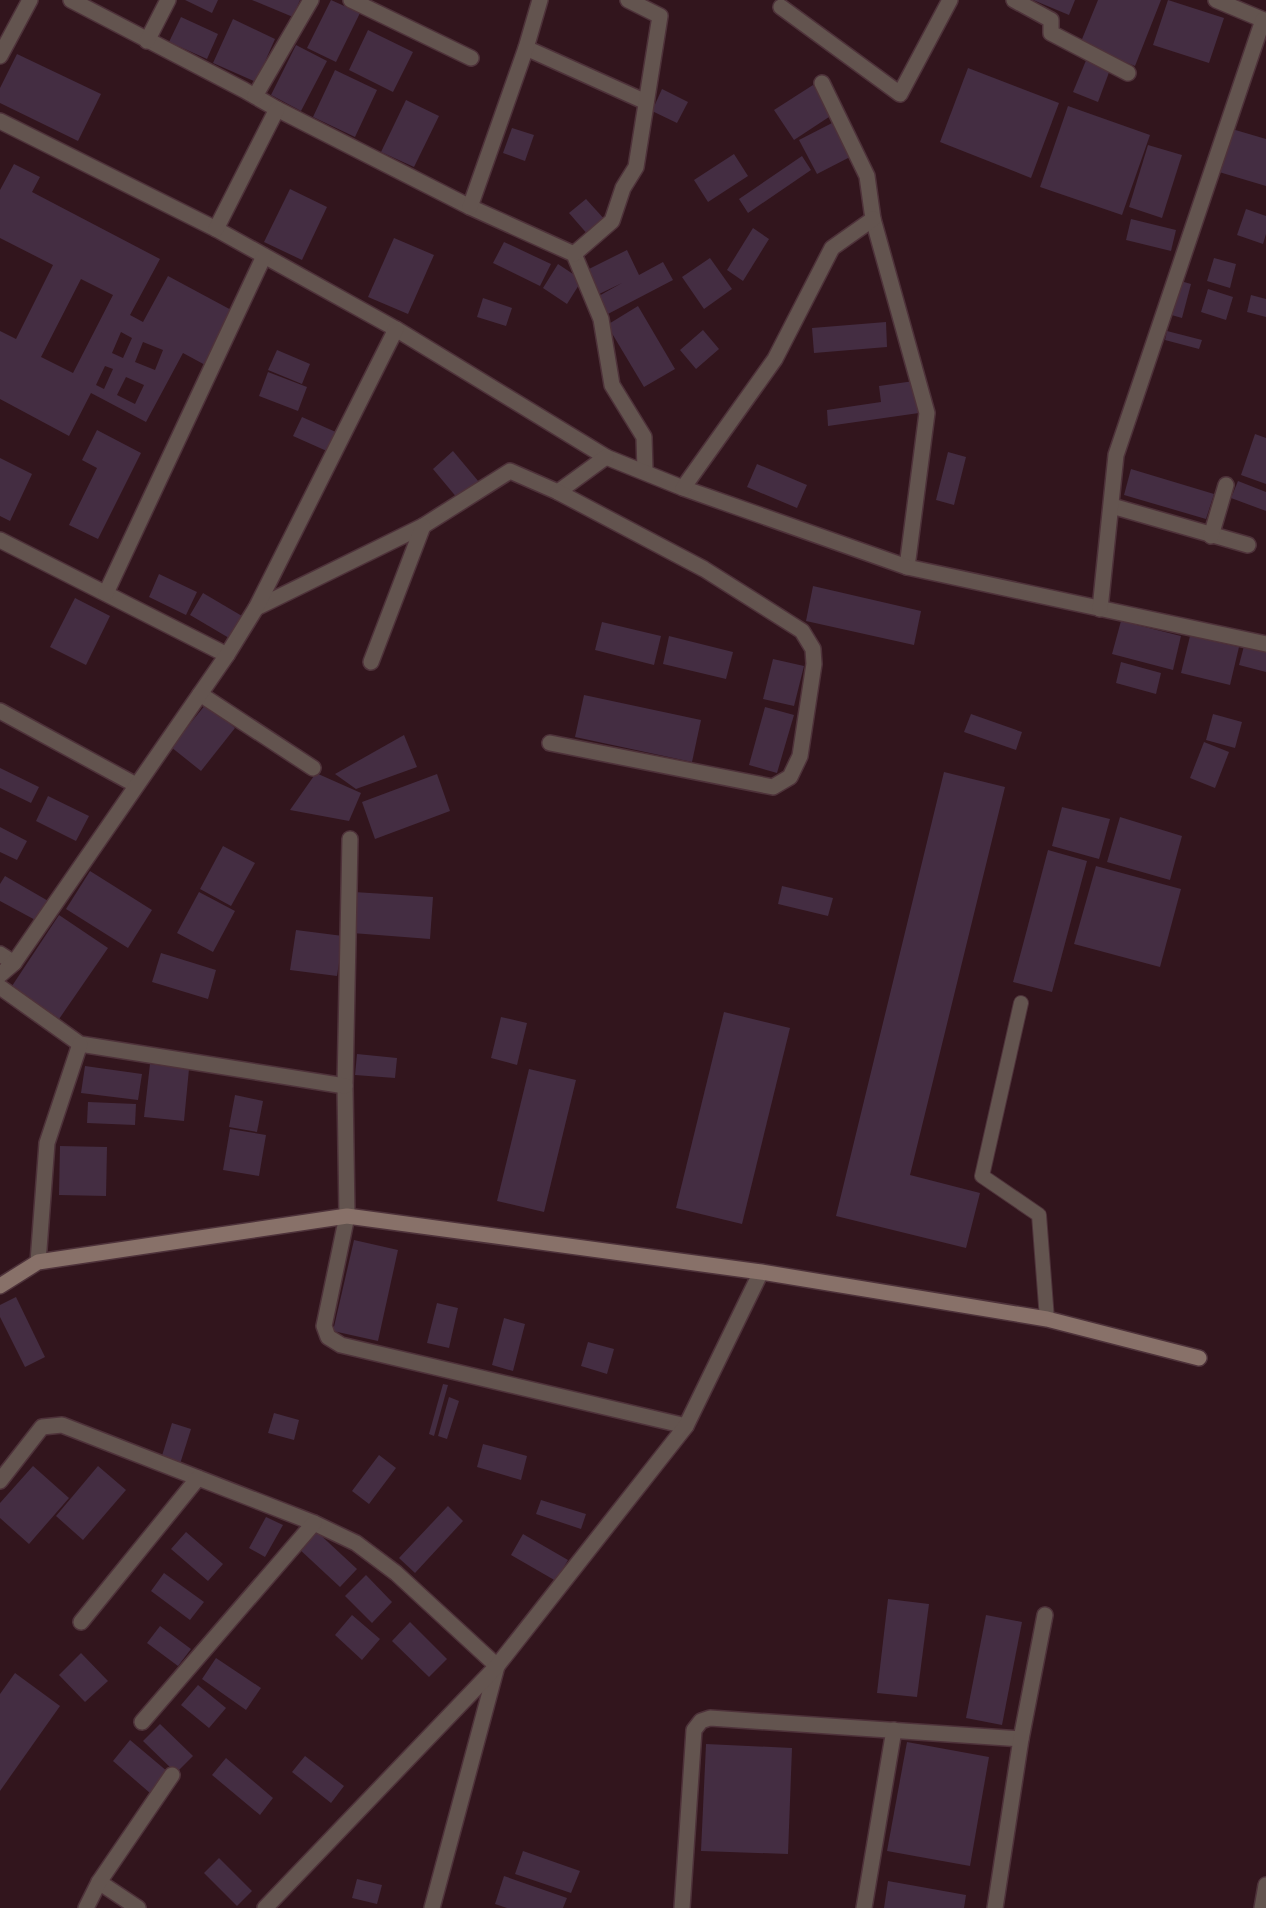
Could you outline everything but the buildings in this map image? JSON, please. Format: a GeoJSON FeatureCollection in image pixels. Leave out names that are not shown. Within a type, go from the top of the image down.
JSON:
{"type":"FeatureCollection","features":[{"type":"Feature","properties":{"kind":"street"},"geometry":{"type":"LineString","coordinates":[[0,56],[30,0]]}},
{"type":"Feature","properties":{"kind":"street"},"geometry":{"type":"LineString","coordinates":[[71,0],[277,109],[470,207],[574,254],[601,319],[612,385],[644,437],[644,471]]}},
{"type":"Feature","properties":{"kind":"street"},"geometry":{"type":"LineString","coordinates":[[147,41],[168,0]]}},
{"type":"Feature","properties":{"kind":"street"},"geometry":{"type":"LineString","coordinates":[[255,96],[311,0]]}},
{"type":"Feature","properties":{"kind":"street"},"geometry":{"type":"LineString","coordinates":[[351,0],[471,58]]}},
{"type":"Feature","properties":{"kind":"street"},"geometry":{"type":"LineString","coordinates":[[470,207],[526,48],[540,0]]}},
{"type":"Feature","properties":{"kind":"street"},"geometry":{"type":"LineString","coordinates":[[574,254],[612,221],[623,188],[636,167],[660,16],[628,0]]}},
{"type":"Feature","properties":{"kind":"street"},"geometry":{"type":"LineString","coordinates":[[781,7],[900,94],[950,0]]}},
{"type":"Feature","properties":{"kind":"street"},"geometry":{"type":"LineString","coordinates":[[1014,0],[1050,20],[1051,33],[1128,73]]}},
{"type":"Feature","properties":{"kind":"street"},"geometry":{"type":"LineString","coordinates":[[1100,609],[1116,455],[1265,20],[1216,0]]}},
{"type":"Feature","properties":{"kind":"street"},"geometry":{"type":"LineString","coordinates":[[526,48],[646,102]]}},
{"type":"Feature","properties":{"kind":"street"},"geometry":{"type":"LineString","coordinates":[[822,83],[867,176],[873,219],[927,413],[908,567]]}},
{"type":"Feature","properties":{"kind":"street"},"geometry":{"type":"LineString","coordinates":[[216,228],[277,109]]}},
{"type":"Feature","properties":{"kind":"street"},"geometry":{"type":"LineString","coordinates":[[0,121],[216,228],[396,329],[606,457],[683,488],[908,567],[1266,644]]}},
{"type":"Feature","properties":{"kind":"street"},"geometry":{"type":"LineString","coordinates":[[683,488],[775,360],[832,248],[873,219]]}},
{"type":"Feature","properties":{"kind":"street"},"geometry":{"type":"LineString","coordinates":[[106,594],[264,256]]}},
{"type":"Feature","properties":{"kind":"street"},"geometry":{"type":"LineString","coordinates":[[0,975],[14,962],[227,655],[256,608],[396,329]]}},
{"type":"Feature","properties":{"kind":"street"},"geometry":{"type":"LineString","coordinates":[[558,492],[606,457]]}},
{"type":"Feature","properties":{"kind":"street"},"geometry":{"type":"LineString","coordinates":[[256,608],[422,526],[510,471],[558,492],[704,569],[802,631],[813,649],[814,664],[800,756],[790,777],[773,787],[550,743]]}},
{"type":"Feature","properties":{"kind":"street"},"geometry":{"type":"LineString","coordinates":[[1212,536],[1226,485]]}},
{"type":"Feature","properties":{"kind":"street"},"geometry":{"type":"LineString","coordinates":[[1112,506],[1248,545]]}},
{"type":"Feature","properties":{"kind":"street"},"geometry":{"type":"LineString","coordinates":[[371,662],[422,526]]}},
{"type":"Feature","properties":{"kind":"street"},"geometry":{"type":"LineString","coordinates":[[0,540],[227,655]]}},
{"type":"Feature","properties":{"kind":"street"},"geometry":{"type":"LineString","coordinates":[[200,694],[313,768]]}},
{"type":"Feature","properties":{"kind":"street"},"geometry":{"type":"LineString","coordinates":[[2,717],[136,785]]}},
{"type":"Feature","properties":{"kind":"street"},"geometry":{"type":"LineString","coordinates":[[350,839],[345,1086],[346,1216],[324,1326],[328,1337],[340,1346],[686,1426]]}},
{"type":"Feature","properties":{"kind":"street"},"geometry":{"type":"LineString","coordinates":[[0,954],[14,962]]}},
{"type":"Feature","properties":{"kind":"street"},"geometry":{"type":"LineString","coordinates":[[0,987],[80,1044],[345,1086]]}},
{"type":"Feature","properties":{"kind":"street"},"geometry":{"type":"LineString","coordinates":[[38,1262],[47,1143],[80,1044]]}},
{"type":"Feature","properties":{"kind":"street"},"geometry":{"type":"LineString","coordinates":[[0,1286],[38,1262],[346,1216],[761,1272],[1047,1319],[1199,1358]]}},
{"type":"Feature","properties":{"kind":"street"},"geometry":{"type":"LineString","coordinates":[[265,1908],[496,1666],[686,1426],[761,1272]]}},
{"type":"Feature","properties":{"kind":"street"},"geometry":{"type":"LineString","coordinates":[[0,1481],[42,1427],[62,1425],[314,1522],[356,1543],[396,1573],[496,1666]]}},
{"type":"Feature","properties":{"kind":"street"},"geometry":{"type":"LineString","coordinates":[[81,1622],[198,1478]]}},
{"type":"Feature","properties":{"kind":"street"},"geometry":{"type":"LineString","coordinates":[[142,1722],[314,1522]]}},
{"type":"Feature","properties":{"kind":"street"},"geometry":{"type":"LineString","coordinates":[[995,1908],[1020,1738],[1045,1615]]}},
{"type":"Feature","properties":{"kind":"street"},"geometry":{"type":"LineString","coordinates":[[432,1908],[496,1666]]}},
{"type":"Feature","properties":{"kind":"street"},"geometry":{"type":"LineString","coordinates":[[682,1908],[694,1730],[701,1720],[710,1718],[1020,1738]]}},
{"type":"Feature","properties":{"kind":"street"},"geometry":{"type":"LineString","coordinates":[[864,1908],[894,1730]]}},
{"type":"Feature","properties":{"kind":"street"},"geometry":{"type":"LineString","coordinates":[[86,1908],[99,1882],[172,1775]]}},
{"type":"Feature","properties":{"kind":"street"},"geometry":{"type":"LineString","coordinates":[[99,1882],[138,1908]]}},
{"type":"Feature","properties":{"kind":"street"},"geometry":{"type":"LineString","coordinates":[[1262,1908],[1266,1885]]}},
{"type":"Feature","properties":{"kind":"lane"},"geometry":{"type":"LineString","coordinates":[[1021,1003],[982,1176],[1039,1215],[1047,1319]]}}]}
